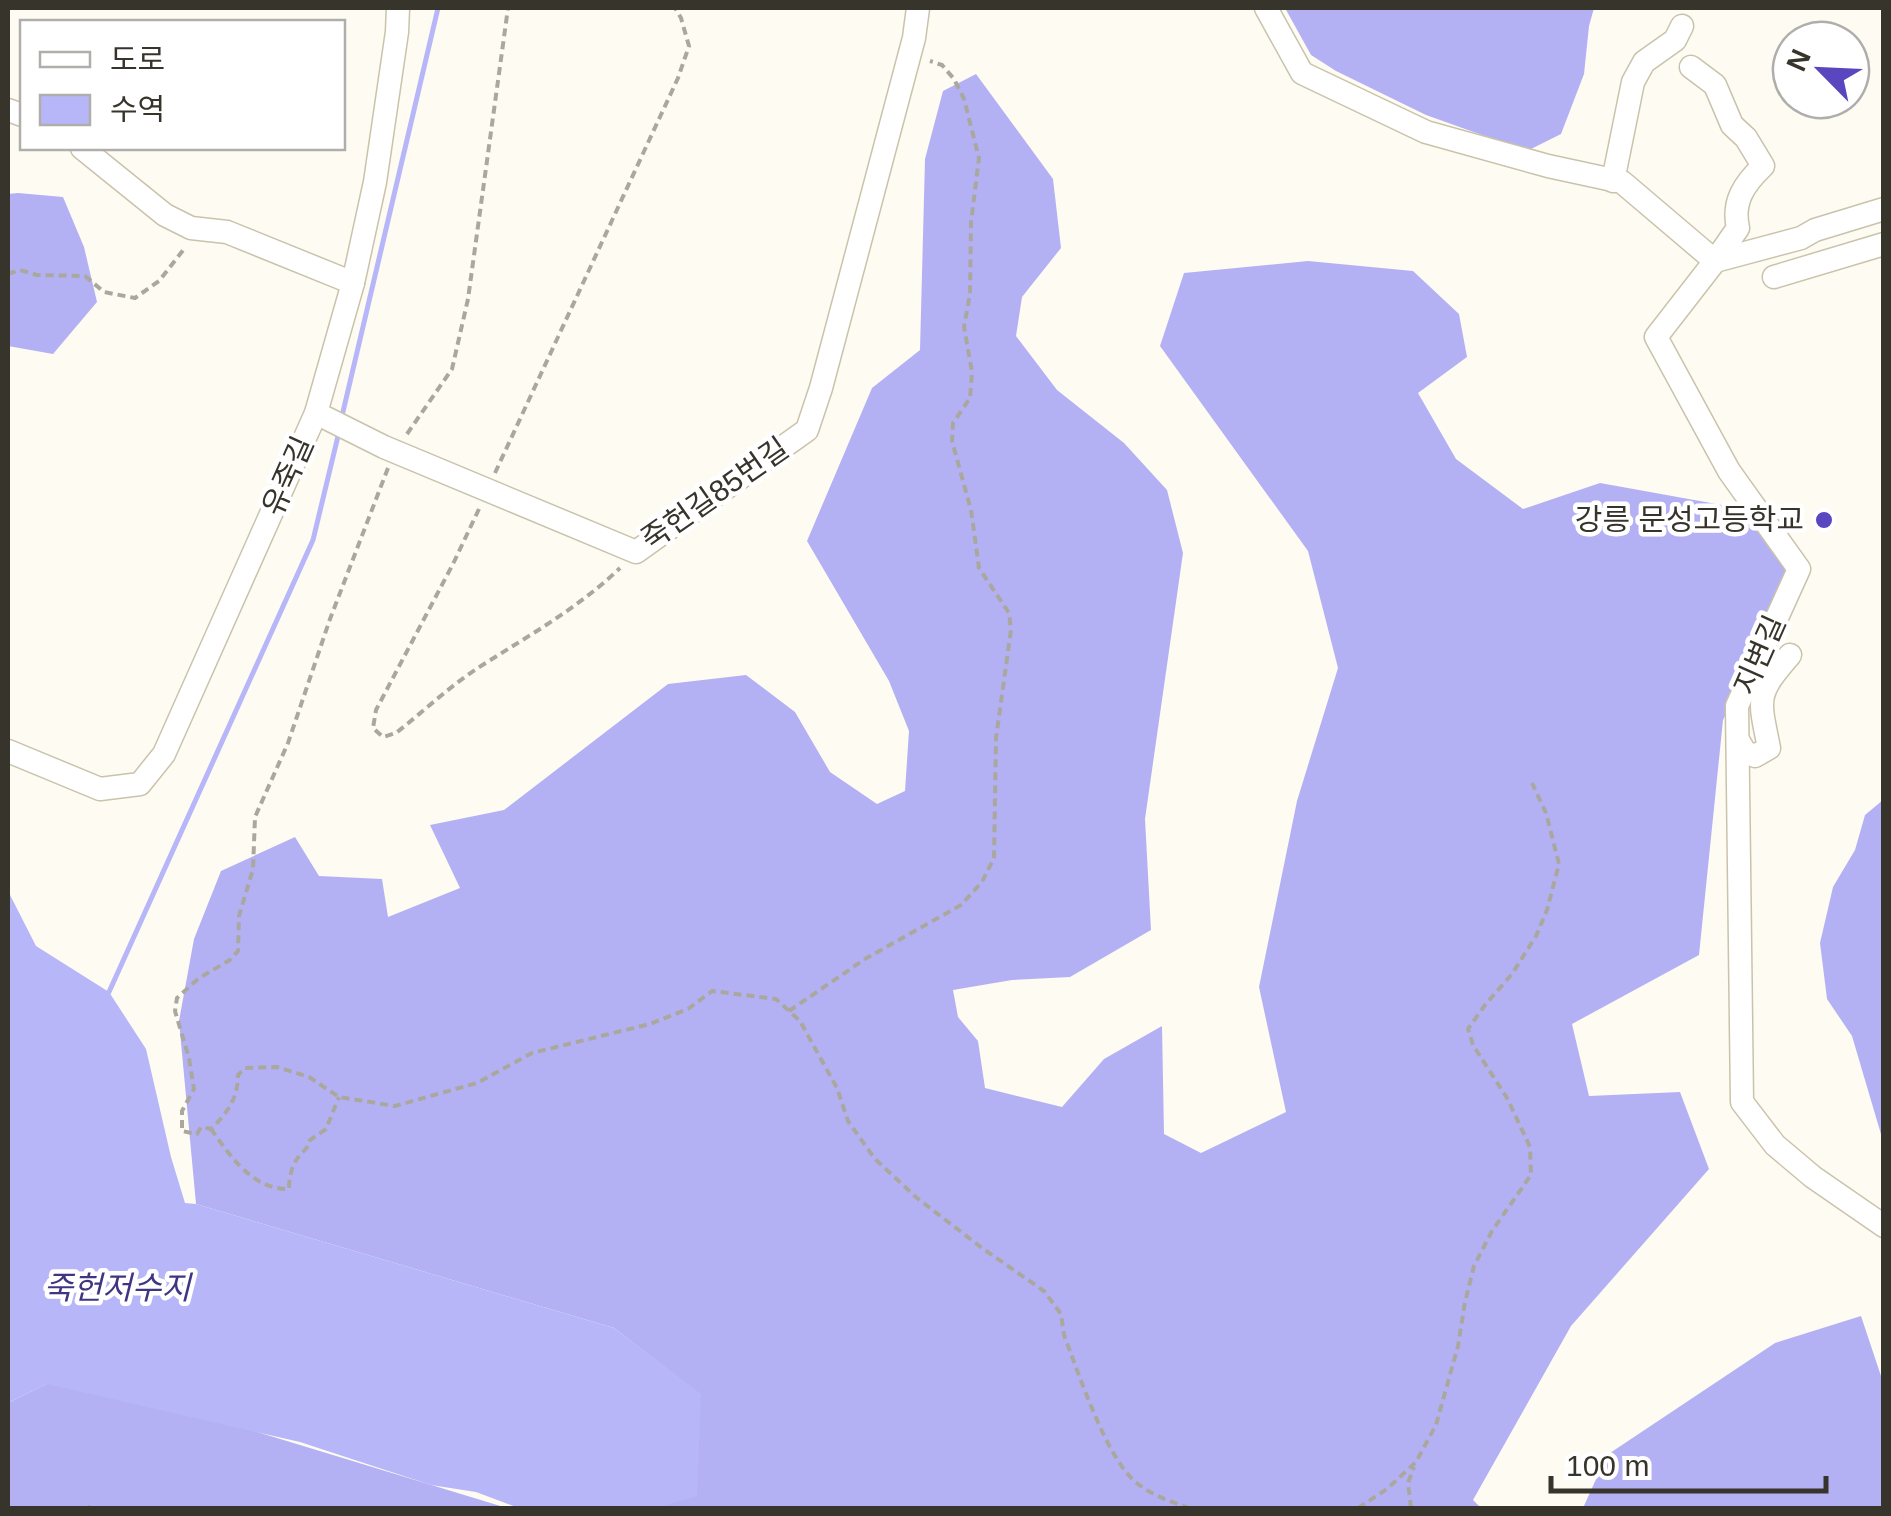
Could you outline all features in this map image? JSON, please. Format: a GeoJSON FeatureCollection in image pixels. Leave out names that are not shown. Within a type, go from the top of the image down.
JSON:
{"type":"FeatureCollection","features":[{"type":"Feature","properties":{"kind":"street","name":"유죽길"},"geometry":{"type":"LineString","coordinates":[[8,751],[100,789],[140,784],[164,754],[229,604],[326,418],[375,182],[398,8]]}},
{"type":"Feature","properties":{"kind":"street","name":"죽헌길85번길"},"geometry":{"type":"LineString","coordinates":[[326,418],[636,552],[806,430],[821,388],[914,38],[918,8]]}},
{"type":"Feature","properties":{"kind":"street"},"geometry":{"type":"LineString","coordinates":[[1266,8],[1302,73],[1426,132],[1622,182],[1715,261]]}},
{"type":"Feature","properties":{"kind":"street"},"geometry":{"type":"LineString","coordinates":[[1613,180],[1634,82],[1644,62],[1675,40],[1682,26]]}},
{"type":"Feature","properties":{"kind":"street"},"geometry":{"type":"LineString","coordinates":[[1691,67],[1715,85],[1732,125],[1746,138],[1763,166],[1740,195],[1734,212],[1738,228],[1715,261]]}},
{"type":"Feature","properties":{"kind":"street"},"geometry":{"type":"LineString","coordinates":[[84,150],[165,215],[191,228],[227,232],[353,283]]}},
{"type":"Feature","properties":{"kind":"street"},"geometry":{"type":"LineString","coordinates":[[1715,261],[1802,238],[1815,230],[1884,209]]}},
{"type":"Feature","properties":{"kind":"street"},"geometry":{"type":"LineString","coordinates":[[1774,277],[1884,244]]}},
{"type":"Feature","properties":{"kind":"street","name":"지변길"},"geometry":{"type":"LineString","coordinates":[[1715,261],[1656,337],[1729,471],[1799,569],[1737,706],[1742,1102],[1775,1146],[1813,1178],[1884,1226]]}},
{"type":"Feature","properties":{"kind":"street"},"geometry":{"type":"LineString","coordinates":[[1738,740],[1754,756],[1768,748],[1760,701],[1770,678],[1790,655]]}},
{"type":"Feature","properties":{"kind":"path"},"geometry":{"type":"LineString","coordinates":[[339,1096],[326,1129],[310,1140],[308,1150],[297,1158],[289,1190],[253,1178],[211,1129],[201,1127],[197,1134],[182,1131],[182,1111],[194,1089],[175,1011],[177,998],[238,951],[239,916],[253,869],[256,817],[288,743],[390,448],[452,369],[468,299],[508,8]]}},
{"type":"Feature","properties":{"kind":"path"},"geometry":{"type":"LineString","coordinates":[[636,552],[601,586],[542,630],[478,668],[396,733],[383,737],[373,728],[376,710],[453,564],[678,78],[689,46],[676,8]]}},
{"type":"Feature","properties":{"kind":"path"},"geometry":{"type":"LineString","coordinates":[[790,1012],[865,959],[962,905],[982,882],[994,858],[996,738],[1011,630],[1009,613],[979,568],[971,510],[952,442],[953,423],[970,398],[972,372],[964,327],[970,294],[971,222],[979,158],[964,99],[954,79],[942,65],[929,60],[930,47],[914,38]]}},
{"type":"Feature","properties":{"kind":"path"},"geometry":{"type":"LineString","coordinates":[[8,274],[20,270],[36,275],[85,276],[104,292],[135,298],[160,281],[189,243],[213,230]]}},
{"type":"Feature","properties":{"kind":"path"},"geometry":{"type":"LineString","coordinates":[[1410,1508],[1408,1483],[1436,1425],[1458,1346],[1474,1266],[1492,1230],[1531,1175],[1530,1146],[1506,1098],[1472,1045],[1468,1029],[1512,974],[1547,910],[1559,864],[1546,813],[1532,784]]}},
{"type":"Feature","properties":{"kind":"path"},"geometry":{"type":"LineString","coordinates":[[211,1129],[232,1103],[238,1092],[238,1076],[245,1068],[278,1067],[309,1078],[339,1096],[395,1106],[476,1083],[532,1054],[650,1024],[688,1009],[712,991],[776,999],[800,1021],[838,1088],[848,1121],[875,1159],[917,1198],[1044,1291],[1061,1314],[1070,1349],[1116,1461],[1137,1484],[1189,1508]]}},
{"type":"Feature","properties":{"kind":"path"},"geometry":{"type":"LineString","coordinates":[[1358,1508],[1386,1490],[1416,1462]]}},
{"type":"Feature","properties":{"kind":"shaded area"},"geometry":{"type":"Polygon","coordinates":[[[1285,8],[1594,8],[1584,74],[1561,134],[1527,151],[1426,115],[1336,71],[1311,55],[1285,8]]]}},
{"type":"Feature","properties":{"kind":"shaded area"},"geometry":{"type":"Polygon","coordinates":[[[976,74],[1053,179],[1061,248],[1022,297],[1016,336],[1057,390],[1124,443],[1167,490],[1183,553],[1145,819],[1151,930],[1070,977],[1012,980],[953,990],[958,1017],[978,1041],[985,1088],[1062,1107],[1104,1059],[1162,1026],[1164,1134],[1201,1153],[1286,1112],[1259,987],[1297,801],[1338,668],[1308,551],[1160,346],[1184,273],[1308,261],[1413,271],[1459,314],[1467,357],[1418,393],[1456,459],[1523,509],[1600,483],[1733,507],[1799,569],[1723,720],[1699,955],[1572,1024],[1589,1096],[1680,1092],[1709,1169],[1571,1326],[1473,1500],[1481,1508],[644,1508],[701,1395],[614,1328],[196,1204],[179,1021],[194,939],[221,871],[295,837],[319,876],[382,879],[388,917],[460,888],[430,825],[504,810],[668,684],[746,675],[795,712],[830,772],[877,804],[905,791],[909,731],[889,681],[807,541],[872,388],[920,350],[925,159],[943,91],[976,74]]]}},
{"type":"Feature","properties":{"kind":"shaded area"},"geometry":{"type":"Polygon","coordinates":[[[8,194],[63,197],[84,247],[97,302],[53,354],[8,346],[8,194]]]}},
{"type":"Feature","properties":{"kind":"shaded area"},"geometry":{"type":"Polygon","coordinates":[[[1883,800],[1883,1141],[1852,1036],[1827,999],[1820,943],[1833,887],[1855,850],[1865,815],[1883,800]]]}},
{"type":"Feature","properties":{"kind":"shaded area"},"geometry":{"type":"Polygon","coordinates":[[[1861,1316],[1883,1382],[1883,1508],[1583,1508],[1607,1455],[1775,1343],[1861,1316]]]}},
{"type":"Feature","properties":{"kind":"shaded area"},"geometry":{"type":"Polygon","coordinates":[[[67,1374],[507,1508],[8,1508],[8,1403],[67,1374]]]}},
{"type":"Feature","properties":{"kind":"water","name":"죽헌저수지"},"geometry":{"type":"Polygon","coordinates":[[[8,891],[36,946],[109,992],[146,1049],[185,1203],[614,1328],[701,1394],[697,1496],[655,1508],[519,1508],[476,1492],[431,1485],[300,1442],[47,1384],[8,1403],[8,891]]]}},
{"type":"Feature","properties":{"kind":"waterway"},"geometry":{"type":"LineString","coordinates":[[342,416],[438,8]]}},
{"type":"Feature","properties":{"kind":"waterway"},"geometry":{"type":"LineString","coordinates":[[109,992],[313,540],[339,432]]}},
{"type":"Feature","properties":{"kind":"place","name":"강릉 문성고등학교"},"geometry":{"type":"Point","coordinates":[1824,520]}}]}
